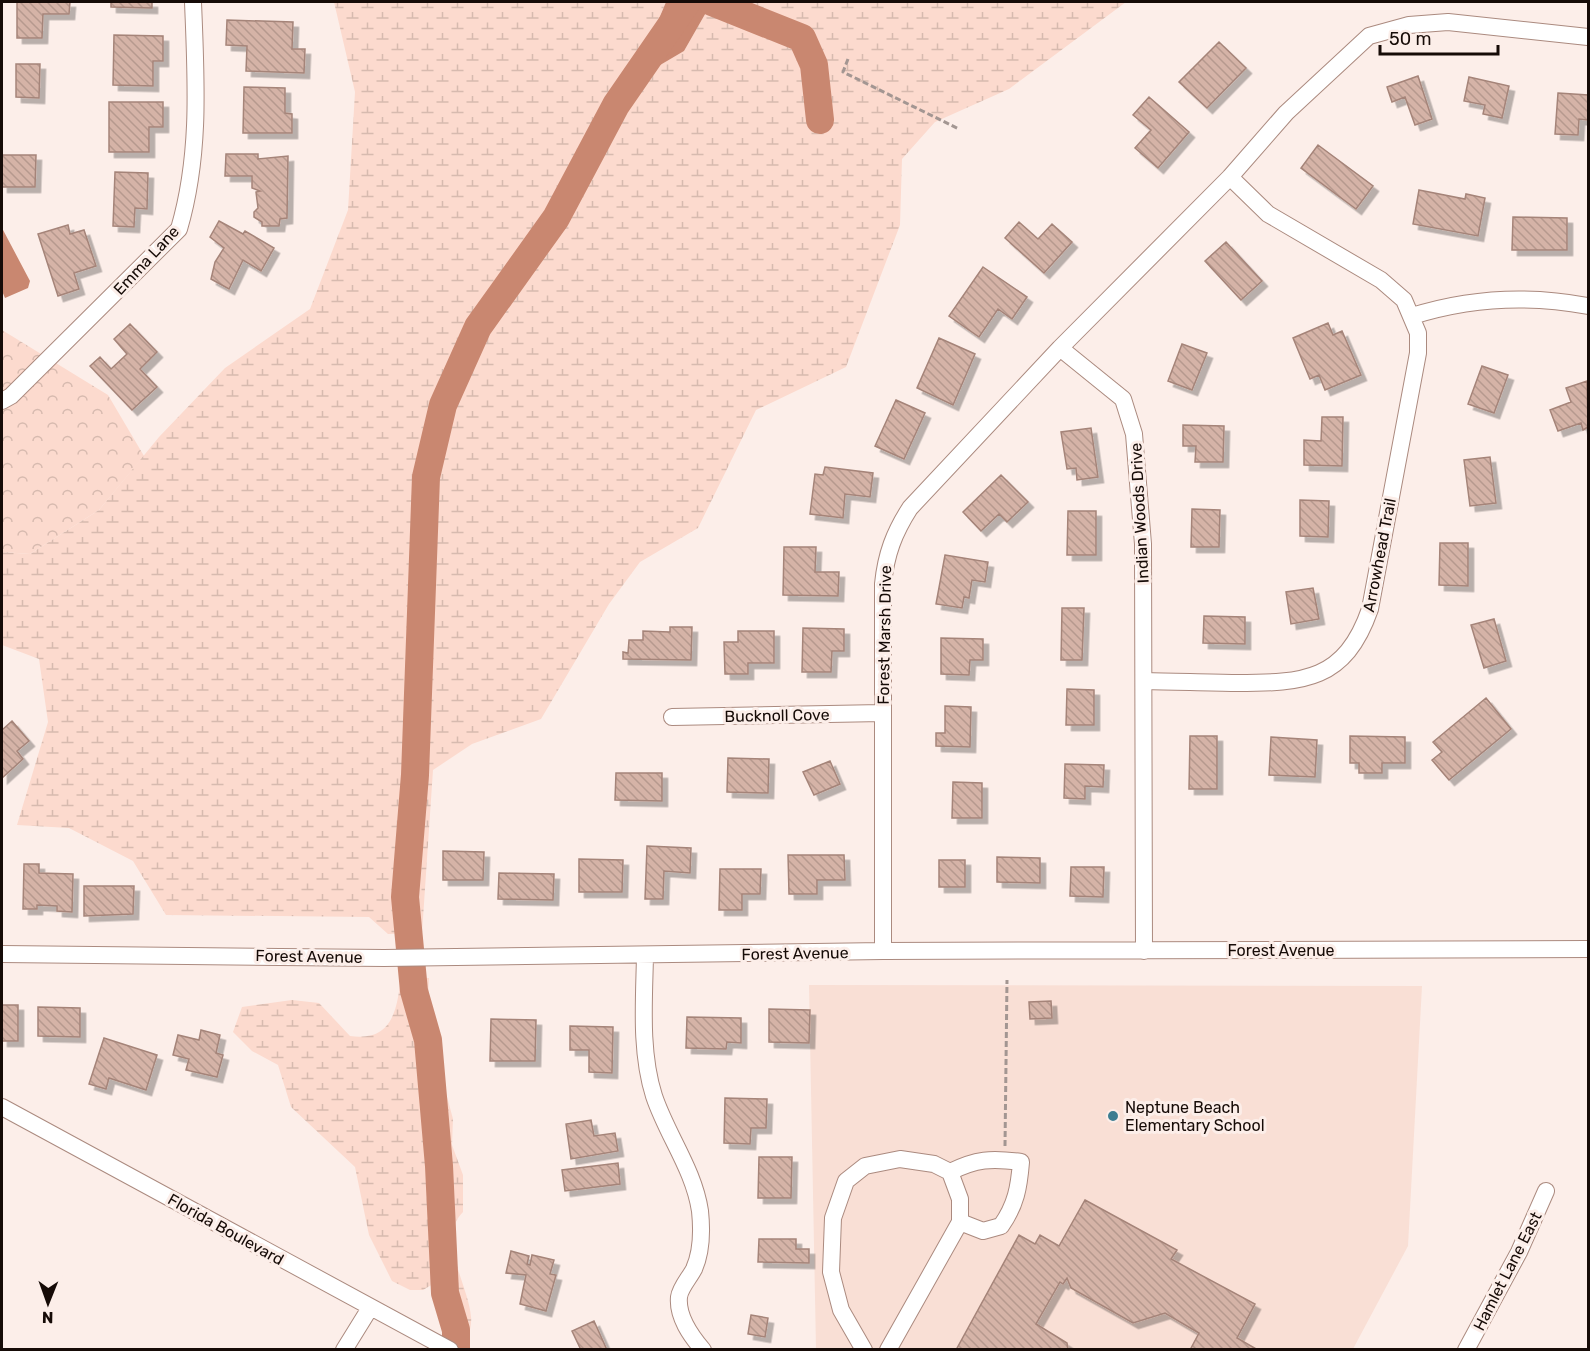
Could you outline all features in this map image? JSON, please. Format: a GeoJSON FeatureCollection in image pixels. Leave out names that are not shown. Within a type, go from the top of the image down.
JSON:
{"type":"FeatureCollection","features":[{"type":"Feature","properties":{"kind":"street","name":"Emma Lane"},"geometry":{"type":"LineString","coordinates":[[2,401],[11,396],[179,229],[189,195],[198,112],[193,2]]}},
{"type":"Feature","properties":{"kind":"street"},"geometry":{"type":"LineString","coordinates":[[1060,348],[1230,177],[1286,113],[1369,36],[1409,25],[1448,22],[1542,30],[1588,38]]}},
{"type":"Feature","properties":{"kind":"street"},"geometry":{"type":"LineString","coordinates":[[1230,177],[1268,214],[1381,279],[1404,300],[1412,315],[1445,305],[1487,300],[1560,301],[1588,306]]}},
{"type":"Feature","properties":{"kind":"street","name":"Arrowhead Trail"},"geometry":{"type":"LineString","coordinates":[[1144,681],[1270,683],[1301,680],[1319,674],[1338,662],[1356,643],[1370,609],[1418,353],[1418,333],[1412,315]]}},
{"type":"Feature","properties":{"kind":"street","name":"Indian Woods Drive"},"geometry":{"type":"LineString","coordinates":[[1060,348],[1123,399],[1131,417],[1143,544],[1144,951]]}},
{"type":"Feature","properties":{"kind":"street","name":"Forest Marsh Drive"},"geometry":{"type":"LineString","coordinates":[[883,951],[882,713],[885,561],[894,533],[910,508],[1060,348]]}},
{"type":"Feature","properties":{"kind":"street","name":"Bucknoll Cove"},"geometry":{"type":"LineString","coordinates":[[672,717],[882,713]]}},
{"type":"Feature","properties":{"kind":"street","name":"Forest Avenue"},"geometry":{"type":"LineString","coordinates":[[2,954],[384,958],[883,951],[1588,950]]}},
{"type":"Feature","properties":{"kind":"street"},"geometry":{"type":"LineString","coordinates":[[645,956],[645,1041],[648,1075],[664,1124],[692,1181],[699,1209],[702,1239],[695,1266],[679,1297],[686,1330],[703,1350]]}},
{"type":"Feature","properties":{"kind":"street","name":"Florida Boulevard"},"geometry":{"type":"LineString","coordinates":[[2,1107],[450,1350]]}},
{"type":"Feature","properties":{"kind":"street"},"geometry":{"type":"LineString","coordinates":[[864,1350],[841,1310],[831,1272],[833,1218],[846,1181],[865,1166],[900,1160],[934,1164],[950,1172],[960,1199],[960,1222],[888,1350]]}},
{"type":"Feature","properties":{"kind":"street"},"geometry":{"type":"LineString","coordinates":[[950,1172],[970,1162],[1005,1160],[1021,1162],[1019,1187],[1013,1210],[1001,1226],[983,1231],[960,1222]]}},
{"type":"Feature","properties":{"kind":"street","name":"Hamlet Lane East"},"geometry":{"type":"LineString","coordinates":[[1466,1350],[1519,1252],[1546,1191]]}},
{"type":"Feature","properties":{"kind":"street"},"geometry":{"type":"LineString","coordinates":[[344,1350],[370,1308]]}},
{"type":"Feature","properties":{"kind":"path"},"geometry":{"type":"LineString","coordinates":[[848,59],[843,72],[959,129]]}},
{"type":"Feature","properties":{"kind":"path"},"geometry":{"type":"LineString","coordinates":[[1005,1160],[1007,980]]}},
{"type":"Feature","properties":{"kind":"shaded area"},"geometry":{"type":"Polygon","coordinates":[[[666,2],[712,2],[684,51],[633,81],[666,2]]]}},
{"type":"Feature","properties":{"kind":"shaded area"},"geometry":{"type":"Polygon","coordinates":[[[2,228],[30,281],[28,288],[5,298],[2,291],[2,228]]]}},
{"type":"Feature","properties":{"kind":"shaded area","name":"Neptune Beach Elementary School"},"geometry":{"type":"Polygon","coordinates":[[[809,985],[1422,986],[1408,1246],[1353,1349],[816,1349],[809,985]]]}},
{"type":"Feature","properties":{"kind":"green space"},"geometry":{"type":"Polygon","coordinates":[[[334,2],[666,2],[634,80],[684,51],[712,2],[1126,2],[1009,89],[935,122],[902,159],[900,225],[846,367],[756,410],[698,528],[640,562],[609,604],[541,719],[472,744],[433,770],[422,933],[388,934],[369,917],[166,915],[133,861],[69,828],[17,825],[48,722],[39,659],[2,645],[2,552],[30,554],[99,510],[159,437],[225,368],[310,309],[348,210],[355,92],[334,2]]]}},
{"type":"Feature","properties":{"kind":"green space"},"geometry":{"type":"Polygon","coordinates":[[[2,330],[108,395],[144,456],[99,510],[30,554],[2,552],[2,330]]]}},
{"type":"Feature","properties":{"kind":"green space"},"geometry":{"type":"Polygon","coordinates":[[[401,977],[429,978],[427,1014],[439,1029],[442,1047],[442,1078],[453,1119],[452,1145],[463,1175],[463,1212],[456,1223],[453,1248],[471,1317],[468,1341],[441,1325],[433,1284],[423,1290],[410,1290],[392,1281],[369,1235],[355,1167],[291,1107],[278,1065],[252,1051],[233,1032],[242,1007],[292,1000],[319,1003],[350,1036],[376,1034],[390,1021],[397,1001],[401,977]]]}},
{"type":"Feature","properties":{"kind":"building"},"geometry":{"type":"Polygon","coordinates":[[[17,2],[70,2],[69,14],[43,14],[42,38],[17,38],[17,2]]]}},
{"type":"Feature","properties":{"kind":"building"},"geometry":{"type":"Polygon","coordinates":[[[111,2],[152,2],[152,8],[111,7],[111,2]]]}},
{"type":"Feature","properties":{"kind":"building"},"geometry":{"type":"Polygon","coordinates":[[[227,20],[293,22],[292,49],[305,49],[304,73],[246,71],[247,46],[226,45],[227,20]]]}},
{"type":"Feature","properties":{"kind":"building"},"geometry":{"type":"Polygon","coordinates":[[[114,35],[163,36],[163,61],[153,61],[153,86],[113,85],[114,35]]]}},
{"type":"Feature","properties":{"kind":"building"},"geometry":{"type":"Polygon","coordinates":[[[1219,42],[1246,68],[1207,108],[1179,82],[1219,42]]]}},
{"type":"Feature","properties":{"kind":"building"},"geometry":{"type":"Polygon","coordinates":[[[16,64],[40,64],[39,98],[16,97],[16,64]]]}},
{"type":"Feature","properties":{"kind":"building"},"geometry":{"type":"Polygon","coordinates":[[[1418,76],[1432,119],[1415,125],[1405,97],[1392,102],[1387,87],[1418,76]]]}},
{"type":"Feature","properties":{"kind":"building"},"geometry":{"type":"Polygon","coordinates":[[[1469,77],[1509,86],[1502,118],[1483,114],[1485,105],[1464,101],[1469,77]]]}},
{"type":"Feature","properties":{"kind":"building"},"geometry":{"type":"Polygon","coordinates":[[[244,87],[285,88],[285,113],[292,114],[292,133],[243,133],[244,87]]]}},
{"type":"Feature","properties":{"kind":"building"},"geometry":{"type":"Polygon","coordinates":[[[1558,93],[1588,95],[1588,120],[1579,119],[1578,135],[1555,134],[1558,93]]]}},
{"type":"Feature","properties":{"kind":"building"},"geometry":{"type":"Polygon","coordinates":[[[1149,97],[1189,132],[1158,168],[1135,148],[1151,130],[1133,115],[1149,97]]]}},
{"type":"Feature","properties":{"kind":"building"},"geometry":{"type":"Polygon","coordinates":[[[109,102],[163,102],[163,127],[149,127],[149,152],[109,152],[109,102]]]}},
{"type":"Feature","properties":{"kind":"building"},"geometry":{"type":"Polygon","coordinates":[[[1318,145],[1373,186],[1356,209],[1301,168],[1318,145]]]}},
{"type":"Feature","properties":{"kind":"building"},"geometry":{"type":"Polygon","coordinates":[[[226,154],[258,154],[258,159],[288,156],[287,218],[280,219],[279,226],[262,226],[262,222],[254,217],[254,212],[258,208],[256,192],[260,191],[252,188],[252,176],[225,176],[226,154]]]}},
{"type":"Feature","properties":{"kind":"building"},"geometry":{"type":"Polygon","coordinates":[[[2,155],[36,155],[35,187],[2,187],[2,155]]]}},
{"type":"Feature","properties":{"kind":"building"},"geometry":{"type":"Polygon","coordinates":[[[115,172],[148,173],[147,209],[135,208],[134,227],[113,226],[115,172]]]}},
{"type":"Feature","properties":{"kind":"building"},"geometry":{"type":"Polygon","coordinates":[[[1419,190],[1465,199],[1466,194],[1485,198],[1478,236],[1413,224],[1419,190]]]}},
{"type":"Feature","properties":{"kind":"building"},"geometry":{"type":"Polygon","coordinates":[[[1513,217],[1567,218],[1567,250],[1512,250],[1513,217]]]}},
{"type":"Feature","properties":{"kind":"building"},"geometry":{"type":"Polygon","coordinates":[[[219,221],[243,234],[245,231],[274,248],[261,271],[243,260],[229,289],[211,279],[215,262],[224,248],[210,237],[219,221]]]}},
{"type":"Feature","properties":{"kind":"building"},"geometry":{"type":"Polygon","coordinates":[[[1019,222],[1038,239],[1052,224],[1072,242],[1044,273],[1005,238],[1019,222]]]}},
{"type":"Feature","properties":{"kind":"building"},"geometry":{"type":"Polygon","coordinates":[[[68,225],[70,234],[84,230],[96,266],[74,273],[79,289],[58,296],[38,234],[68,225]]]}},
{"type":"Feature","properties":{"kind":"building"},"geometry":{"type":"Polygon","coordinates":[[[1226,242],[1262,281],[1241,300],[1205,261],[1226,242]]]}},
{"type":"Feature","properties":{"kind":"building"},"geometry":{"type":"Polygon","coordinates":[[[983,267],[1027,297],[1012,319],[998,309],[979,337],[949,316],[983,267]]]}},
{"type":"Feature","properties":{"kind":"building"},"geometry":{"type":"Polygon","coordinates":[[[1328,323],[1333,335],[1342,331],[1361,375],[1325,390],[1319,375],[1310,379],[1293,338],[1328,323]]]}},
{"type":"Feature","properties":{"kind":"building"},"geometry":{"type":"Polygon","coordinates":[[[130,324],[157,352],[140,369],[157,387],[132,410],[90,366],[100,357],[111,369],[127,354],[114,339],[130,324]]]}},
{"type":"Feature","properties":{"kind":"building"},"geometry":{"type":"Polygon","coordinates":[[[939,338],[975,354],[953,405],[917,388],[939,338]]]}},
{"type":"Feature","properties":{"kind":"building"},"geometry":{"type":"Polygon","coordinates":[[[1182,344],[1207,353],[1192,390],[1168,381],[1182,344]]]}},
{"type":"Feature","properties":{"kind":"building"},"geometry":{"type":"Polygon","coordinates":[[[1482,366],[1508,375],[1494,413],[1468,404],[1482,366]]]}},
{"type":"Feature","properties":{"kind":"building"},"geometry":{"type":"Polygon","coordinates":[[[1587,381],[1588,427],[1583,430],[1581,423],[1558,431],[1550,410],[1571,402],[1566,388],[1587,381]]]}},
{"type":"Feature","properties":{"kind":"building"},"geometry":{"type":"Polygon","coordinates":[[[896,400],[925,413],[904,459],[875,446],[896,400]]]}},
{"type":"Feature","properties":{"kind":"building"},"geometry":{"type":"Polygon","coordinates":[[[1322,417],[1343,417],[1342,466],[1304,465],[1304,440],[1321,441],[1322,417]]]}},
{"type":"Feature","properties":{"kind":"building"},"geometry":{"type":"Polygon","coordinates":[[[1183,425],[1224,426],[1223,462],[1195,462],[1196,446],[1183,446],[1183,425]]]}},
{"type":"Feature","properties":{"kind":"building"},"geometry":{"type":"Polygon","coordinates":[[[1091,428],[1098,477],[1077,480],[1076,468],[1067,469],[1061,432],[1091,428]]]}},
{"type":"Feature","properties":{"kind":"building"},"geometry":{"type":"Polygon","coordinates":[[[1490,457],[1496,503],[1470,506],[1464,460],[1490,457]]]}},
{"type":"Feature","properties":{"kind":"building"},"geometry":{"type":"Polygon","coordinates":[[[825,467],[873,473],[870,497],[845,494],[843,518],[810,514],[815,474],[823,475],[825,467]]]}},
{"type":"Feature","properties":{"kind":"building"},"geometry":{"type":"Polygon","coordinates":[[[1001,475],[1028,502],[1007,522],[999,514],[981,531],[963,512],[1001,475]]]}},
{"type":"Feature","properties":{"kind":"building"},"geometry":{"type":"Polygon","coordinates":[[[1300,500],[1329,501],[1328,537],[1300,536],[1300,500]]]}},
{"type":"Feature","properties":{"kind":"building"},"geometry":{"type":"Polygon","coordinates":[[[1192,509],[1220,510],[1219,547],[1191,547],[1192,509]]]}},
{"type":"Feature","properties":{"kind":"building"},"geometry":{"type":"Polygon","coordinates":[[[1068,511],[1096,511],[1096,555],[1067,555],[1068,511]]]}},
{"type":"Feature","properties":{"kind":"building"},"geometry":{"type":"Polygon","coordinates":[[[1440,543],[1468,543],[1468,586],[1439,585],[1440,543]]]}},
{"type":"Feature","properties":{"kind":"building"},"geometry":{"type":"Polygon","coordinates":[[[784,547],[816,547],[815,572],[839,572],[838,596],[783,595],[784,547]]]}},
{"type":"Feature","properties":{"kind":"building"},"geometry":{"type":"Polygon","coordinates":[[[945,555],[988,562],[985,582],[972,580],[969,598],[964,597],[962,608],[936,604],[945,555]]]}},
{"type":"Feature","properties":{"kind":"building"},"geometry":{"type":"Polygon","coordinates":[[[1313,588],[1319,619],[1291,624],[1286,592],[1313,588]]]}},
{"type":"Feature","properties":{"kind":"building"},"geometry":{"type":"Polygon","coordinates":[[[1062,608],[1084,608],[1082,660],[1061,660],[1062,608]]]}},
{"type":"Feature","properties":{"kind":"building"},"geometry":{"type":"Polygon","coordinates":[[[1204,616],[1245,617],[1245,644],[1203,643],[1204,616]]]}},
{"type":"Feature","properties":{"kind":"building"},"geometry":{"type":"Polygon","coordinates":[[[1494,619],[1506,661],[1484,668],[1471,625],[1494,619]]]}},
{"type":"Feature","properties":{"kind":"building"},"geometry":{"type":"Polygon","coordinates":[[[670,627],[692,627],[691,660],[623,659],[623,652],[628,653],[629,640],[643,640],[643,631],[670,632],[670,627]]]}},
{"type":"Feature","properties":{"kind":"building"},"geometry":{"type":"Polygon","coordinates":[[[803,628],[844,629],[844,651],[832,651],[831,672],[802,672],[803,628]]]}},
{"type":"Feature","properties":{"kind":"building"},"geometry":{"type":"Polygon","coordinates":[[[738,631],[774,631],[774,663],[748,663],[748,674],[725,674],[724,642],[738,642],[738,631]]]}},
{"type":"Feature","properties":{"kind":"building"},"geometry":{"type":"Polygon","coordinates":[[[941,638],[983,639],[983,660],[970,660],[969,675],[941,674],[941,638]]]}},
{"type":"Feature","properties":{"kind":"building"},"geometry":{"type":"Polygon","coordinates":[[[1067,689],[1094,690],[1094,725],[1066,725],[1067,689]]]}},
{"type":"Feature","properties":{"kind":"building"},"geometry":{"type":"Polygon","coordinates":[[[1486,698],[1511,729],[1449,780],[1432,760],[1442,752],[1433,742],[1486,698]]]}},
{"type":"Feature","properties":{"kind":"building"},"geometry":{"type":"Polygon","coordinates":[[[945,706],[971,707],[970,747],[936,746],[936,733],[945,733],[945,706]]]}},
{"type":"Feature","properties":{"kind":"building"},"geometry":{"type":"Polygon","coordinates":[[[12,721],[29,741],[17,751],[23,759],[2,778],[2,730],[12,721]]]}},
{"type":"Feature","properties":{"kind":"building"},"geometry":{"type":"Polygon","coordinates":[[[1190,736],[1217,736],[1217,789],[1189,789],[1190,736]]]}},
{"type":"Feature","properties":{"kind":"building"},"geometry":{"type":"Polygon","coordinates":[[[1350,736],[1405,737],[1405,763],[1382,763],[1382,773],[1359,773],[1359,763],[1350,763],[1350,736]]]}},
{"type":"Feature","properties":{"kind":"building"},"geometry":{"type":"Polygon","coordinates":[[[1271,737],[1317,740],[1315,777],[1269,775],[1271,737]]]}},
{"type":"Feature","properties":{"kind":"building"},"geometry":{"type":"Polygon","coordinates":[[[728,758],[769,759],[768,793],[727,792],[728,758]]]}},
{"type":"Feature","properties":{"kind":"building"},"geometry":{"type":"Polygon","coordinates":[[[830,761],[840,784],[814,795],[803,772],[830,761]]]}},
{"type":"Feature","properties":{"kind":"building"},"geometry":{"type":"Polygon","coordinates":[[[1065,764],[1104,765],[1103,787],[1085,786],[1085,799],[1064,798],[1065,764]]]}},
{"type":"Feature","properties":{"kind":"building"},"geometry":{"type":"Polygon","coordinates":[[[616,773],[662,773],[662,801],[615,800],[616,773]]]}},
{"type":"Feature","properties":{"kind":"building"},"geometry":{"type":"Polygon","coordinates":[[[953,782],[982,783],[982,818],[952,818],[953,782]]]}},
{"type":"Feature","properties":{"kind":"building"},"geometry":{"type":"Polygon","coordinates":[[[647,846],[691,848],[690,873],[664,871],[663,899],[645,899],[647,846]]]}},
{"type":"Feature","properties":{"kind":"building"},"geometry":{"type":"Polygon","coordinates":[[[443,851],[484,852],[483,880],[443,880],[443,851]]]}},
{"type":"Feature","properties":{"kind":"building"},"geometry":{"type":"Polygon","coordinates":[[[788,855],[844,855],[845,880],[817,880],[817,894],[789,894],[788,855]]]}},
{"type":"Feature","properties":{"kind":"building"},"geometry":{"type":"Polygon","coordinates":[[[997,857],[1040,858],[1040,883],[997,882],[997,857]]]}},
{"type":"Feature","properties":{"kind":"building"},"geometry":{"type":"Polygon","coordinates":[[[579,859],[623,860],[622,892],[579,892],[579,859]]]}},
{"type":"Feature","properties":{"kind":"building"},"geometry":{"type":"Polygon","coordinates":[[[939,860],[965,860],[965,887],[939,887],[939,860]]]}},
{"type":"Feature","properties":{"kind":"building"},"geometry":{"type":"Polygon","coordinates":[[[24,864],[39,864],[39,873],[73,874],[72,912],[57,911],[57,906],[37,905],[37,909],[23,909],[24,864]]]}},
{"type":"Feature","properties":{"kind":"building"},"geometry":{"type":"Polygon","coordinates":[[[1071,867],[1104,867],[1103,897],[1070,896],[1071,867]]]}},
{"type":"Feature","properties":{"kind":"building"},"geometry":{"type":"Polygon","coordinates":[[[720,869],[761,869],[760,894],[742,894],[742,910],[719,910],[720,869]]]}},
{"type":"Feature","properties":{"kind":"building"},"geometry":{"type":"Polygon","coordinates":[[[499,873],[554,874],[553,900],[498,899],[499,873]]]}},
{"type":"Feature","properties":{"kind":"building"},"geometry":{"type":"Polygon","coordinates":[[[84,886],[134,886],[133,914],[84,916],[84,886]]]}},
{"type":"Feature","properties":{"kind":"building"},"geometry":{"type":"Polygon","coordinates":[[[1051,1001],[1052,1018],[1030,1019],[1029,1002],[1051,1001]]]}},
{"type":"Feature","properties":{"kind":"building"},"geometry":{"type":"Polygon","coordinates":[[[2,1005],[18,1005],[18,1041],[2,1041],[2,1005]]]}},
{"type":"Feature","properties":{"kind":"building"},"geometry":{"type":"Polygon","coordinates":[[[38,1007],[80,1008],[80,1037],[38,1036],[38,1007]]]}},
{"type":"Feature","properties":{"kind":"building"},"geometry":{"type":"Polygon","coordinates":[[[769,1009],[810,1010],[809,1043],[769,1042],[769,1009]]]}},
{"type":"Feature","properties":{"kind":"building"},"geometry":{"type":"Polygon","coordinates":[[[687,1017],[741,1018],[741,1043],[727,1042],[726,1049],[686,1048],[687,1017]]]}},
{"type":"Feature","properties":{"kind":"building"},"geometry":{"type":"Polygon","coordinates":[[[491,1019],[536,1020],[535,1061],[490,1061],[491,1019]]]}},
{"type":"Feature","properties":{"kind":"building"},"geometry":{"type":"Polygon","coordinates":[[[570,1026],[613,1027],[612,1073],[589,1072],[589,1050],[570,1050],[570,1026]]]}},
{"type":"Feature","properties":{"kind":"building"},"geometry":{"type":"Polygon","coordinates":[[[201,1030],[220,1035],[216,1053],[223,1055],[217,1077],[186,1070],[189,1059],[173,1055],[178,1035],[199,1040],[201,1030]]]}},
{"type":"Feature","properties":{"kind":"building"},"geometry":{"type":"Polygon","coordinates":[[[104,1038],[157,1055],[146,1090],[109,1078],[106,1089],[89,1084],[104,1038]]]}},
{"type":"Feature","properties":{"kind":"building"},"geometry":{"type":"Polygon","coordinates":[[[725,1098],[767,1099],[766,1128],[751,1128],[750,1144],[724,1143],[725,1098]]]}},
{"type":"Feature","properties":{"kind":"building"},"geometry":{"type":"Polygon","coordinates":[[[591,1120],[594,1136],[615,1133],[618,1151],[571,1159],[566,1124],[591,1120]]]}},
{"type":"Feature","properties":{"kind":"building"},"geometry":{"type":"Polygon","coordinates":[[[759,1157],[792,1157],[791,1198],[758,1198],[759,1157]]]}},
{"type":"Feature","properties":{"kind":"building"},"geometry":{"type":"Polygon","coordinates":[[[618,1163],[620,1184],[565,1191],[562,1170],[618,1163]]]}},
{"type":"Feature","properties":{"kind":"building"},"geometry":{"type":"Polygon","coordinates":[[[1085,1200],[1177,1250],[1171,1259],[1255,1304],[1237,1338],[1258,1350],[1190,1350],[1199,1333],[1165,1313],[1133,1323],[1071,1288],[1067,1278],[1063,1284],[1060,1282],[1036,1324],[1067,1343],[1068,1350],[956,1350],[1019,1235],[1035,1244],[1040,1235],[1059,1246],[1085,1200]]]}},
{"type":"Feature","properties":{"kind":"building"},"geometry":{"type":"Polygon","coordinates":[[[759,1239],[796,1239],[796,1249],[809,1249],[809,1263],[758,1262],[759,1239]]]}},
{"type":"Feature","properties":{"kind":"building"},"geometry":{"type":"Polygon","coordinates":[[[511,1251],[529,1256],[527,1264],[530,1265],[532,1255],[554,1260],[550,1274],[556,1275],[546,1311],[520,1304],[526,1275],[506,1273],[511,1251]]]}},
{"type":"Feature","properties":{"kind":"building"},"geometry":{"type":"Polygon","coordinates":[[[751,1315],[768,1318],[765,1337],[748,1334],[751,1315]]]}},
{"type":"Feature","properties":{"kind":"building"},"geometry":{"type":"Polygon","coordinates":[[[594,1321],[607,1350],[581,1350],[572,1331],[594,1321]]]}},
{"type":"Feature","properties":{"kind":"waterway"},"geometry":{"type":"LineString","coordinates":[[456,1350],[456,1330],[445,1293],[439,1166],[428,1040],[414,991],[405,897],[415,775],[426,477],[443,405],[478,327],[556,218],[616,105],[687,2]]}},
{"type":"Feature","properties":{"kind":"waterway"},"geometry":{"type":"LineString","coordinates":[[712,2],[802,38],[814,65],[820,120]]}},
{"type":"Feature","properties":{"kind":"place","name":"Neptune Beach Elementary School"},"geometry":{"type":"Point","coordinates":[1113,1116]}}]}
